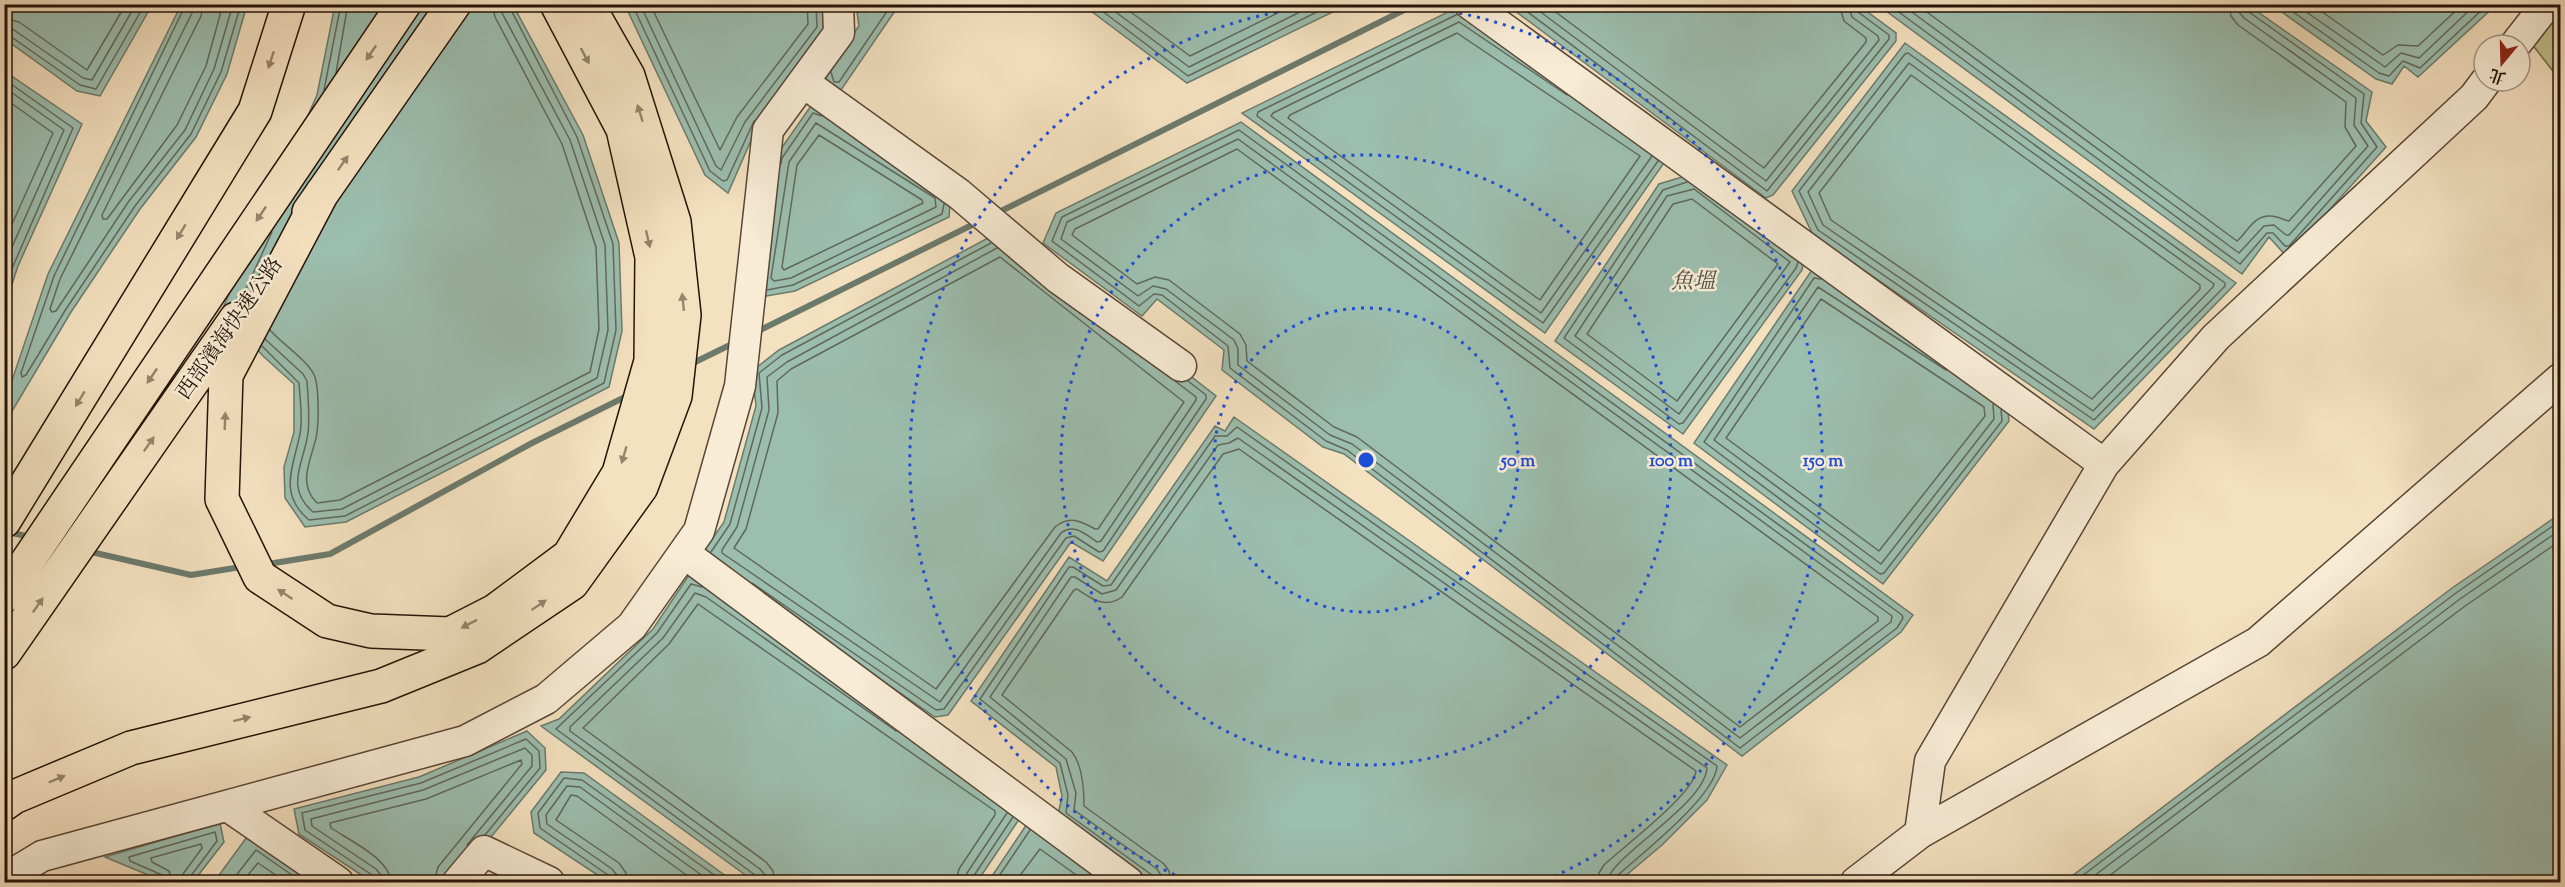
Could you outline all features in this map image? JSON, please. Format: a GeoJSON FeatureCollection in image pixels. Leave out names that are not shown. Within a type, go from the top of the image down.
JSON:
{"type":"FeatureCollection","features":[{"type":"Feature","properties":{"kind":"highway"},"geometry":{"type":"LineString","coordinates":[[4,521],[255,111],[289,4]]}},
{"type":"Feature","properties":{"kind":"highway","name":"西部濱海快速公路"},"geometry":{"type":"LineString","coordinates":[[4,596],[404,4]]}},
{"type":"Feature","properties":{"kind":"highway","name":"西部濱海快速公路"},"geometry":{"type":"LineString","coordinates":[[4,653],[454,4]]}},
{"type":"Feature","properties":{"kind":"highway"},"geometry":{"type":"LineString","coordinates":[[4,804],[14,797],[131,748],[381,686],[477,647],[572,582],[641,487],[675,396],[660,380],[651,361],[652,257],[623,129],[558,4]]}},
{"type":"Feature","properties":{"kind":"highway"},"geometry":{"type":"LineString","coordinates":[[322,193],[226,375],[222,499],[260,577],[327,621],[371,631],[450,634],[495,611],[569,556],[619,473],[660,380],[684,315],[674,222],[628,76],[586,4]]}},
{"type":"Feature","properties":{"kind":"street"},"geometry":{"type":"LineString","coordinates":[[4,879],[42,856],[465,741],[546,699],[632,626],[699,531],[740,386],[768,130],[839,33],[838,4]]}},
{"type":"Feature","properties":{"kind":"street"},"geometry":{"type":"LineString","coordinates":[[1470,4],[2104,464]]}},
{"type":"Feature","properties":{"kind":"street"},"geometry":{"type":"LineString","coordinates":[[2524,33],[2547,4]]}},
{"type":"Feature","properties":{"kind":"street"},"geometry":{"type":"LineString","coordinates":[[803,82],[959,194],[1058,278],[1181,366]]}},
{"type":"Feature","properties":{"kind":"street"},"geometry":{"type":"LineString","coordinates":[[1920,833],[1930,761],[2104,464],[2216,337],[2477,93]]}},
{"type":"Feature","properties":{"kind":"street"},"geometry":{"type":"LineString","coordinates":[[1856,882],[1920,833],[2258,642],[2560,379]]}},
{"type":"Feature","properties":{"kind":"street"},"geometry":{"type":"LineString","coordinates":[[684,553],[1128,882]]}},
{"type":"Feature","properties":{"kind":"street"},"geometry":{"type":"LineString","coordinates":[[229,807],[338,882]]}},
{"type":"Feature","properties":{"kind":"street"},"geometry":{"type":"LineString","coordinates":[[458,882],[484,851],[549,882]]}},
{"type":"Feature","properties":{"kind":"shaded area"},"geometry":{"type":"Polygon","coordinates":[[[2560,8],[2560,80],[2532,44],[2560,8]]]}},
{"type":"Feature","properties":{"kind":"water"},"geometry":{"type":"Polygon","coordinates":[[[5,4],[152,5],[100,96],[77,91],[5,39],[5,4]]]}},
{"type":"Feature","properties":{"kind":"water"},"geometry":{"type":"Polygon","coordinates":[[[181,5],[247,5],[227,74],[196,137],[140,209],[71,312],[5,423],[5,401],[48,274],[181,5]]]}},
{"type":"Feature","properties":{"kind":"water"},"geometry":{"type":"Polygon","coordinates":[[[335,5],[513,5],[583,135],[619,243],[622,331],[609,387],[346,522],[305,527],[285,498],[284,467],[294,432],[294,384],[263,356],[222,310],[317,95],[335,5]]]}},
{"type":"Feature","properties":{"kind":"water"},"geometry":{"type":"Polygon","coordinates":[[[625,5],[829,5],[831,30],[756,129],[728,193],[705,175],[625,5]]]}},
{"type":"Feature","properties":{"kind":"water"},"geometry":{"type":"Polygon","coordinates":[[[856,5],[899,5],[841,90],[829,88],[824,70],[859,26],[856,5]]]}},
{"type":"Feature","properties":{"kind":"water"},"geometry":{"type":"Polygon","coordinates":[[[1083,5],[1347,5],[1187,83],[1083,5]]]}},
{"type":"Feature","properties":{"kind":"water"},"geometry":{"type":"Polygon","coordinates":[[[1507,5],[1858,5],[1896,33],[1896,41],[1773,195],[1766,198],[1507,5]]]}},
{"type":"Feature","properties":{"kind":"water"},"geometry":{"type":"Polygon","coordinates":[[[1878,5],[2248,5],[2372,92],[2366,121],[2386,147],[2287,257],[2269,237],[2242,274],[1878,5]]]}},
{"type":"Feature","properties":{"kind":"water"},"geometry":{"type":"Polygon","coordinates":[[[2272,5],[2496,5],[2418,77],[2404,66],[2392,84],[2376,79],[2272,5]]]}},
{"type":"Feature","properties":{"kind":"water"},"geometry":{"type":"Polygon","coordinates":[[[1460,6],[1673,150],[1545,333],[1242,113],[1460,6]]]}},
{"type":"Feature","properties":{"kind":"water"},"geometry":{"type":"Polygon","coordinates":[[[1905,43],[2236,283],[2094,429],[1813,235],[1792,191],[1905,43]]]}},
{"type":"Feature","properties":{"kind":"water"},"geometry":{"type":"Polygon","coordinates":[[[5,73],[82,124],[18,266],[5,305],[5,73]]]}},
{"type":"Feature","properties":{"kind":"water"},"geometry":{"type":"Polygon","coordinates":[[[813,103],[951,192],[949,217],[795,291],[755,298],[776,156],[813,103]]]}},
{"type":"Feature","properties":{"kind":"water"},"geometry":{"type":"Polygon","coordinates":[[[1241,122],[1913,615],[1901,632],[1742,756],[1344,454],[1323,447],[1222,370],[1224,350],[1157,299],[1142,316],[1043,243],[1056,213],[1241,122]]]}},
{"type":"Feature","properties":{"kind":"water","name":"魚塭"},"geometry":{"type":"Polygon","coordinates":[[[1695,173],[1805,255],[1802,270],[1683,434],[1555,341],[1659,184],[1695,173]]]}},
{"type":"Feature","properties":{"kind":"water"},"geometry":{"type":"Polygon","coordinates":[[[1003,230],[1216,396],[1103,561],[1071,542],[948,715],[935,717],[701,555],[724,522],[756,406],[752,371],[779,350],[1003,230]]]}},
{"type":"Feature","properties":{"kind":"water"},"geometry":{"type":"Polygon","coordinates":[[[1814,267],[2006,393],[2009,421],[1883,584],[1694,443],[1814,267]]]}},
{"type":"Feature","properties":{"kind":"water"},"geometry":{"type":"Polygon","coordinates":[[[1234,417],[1727,765],[1707,800],[1662,845],[1618,882],[1152,882],[1058,815],[1062,796],[1056,767],[971,701],[1069,557],[1107,581],[1215,426],[1225,431],[1234,417]]]}},
{"type":"Feature","properties":{"kind":"water"},"geometry":{"type":"Polygon","coordinates":[[[2560,514],[2560,882],[2064,882],[2452,588],[2560,514]]]}},
{"type":"Feature","properties":{"kind":"water"},"geometry":{"type":"Polygon","coordinates":[[[689,575],[1024,812],[977,882],[755,882],[541,726],[559,719],[653,629],[689,575]]]}},
{"type":"Feature","properties":{"kind":"water"},"geometry":{"type":"Polygon","coordinates":[[[527,731],[545,748],[546,770],[454,882],[372,882],[299,834],[294,809],[419,777],[527,731]]]}},
{"type":"Feature","properties":{"kind":"water"},"geometry":{"type":"Polygon","coordinates":[[[561,772],[584,773],[734,882],[608,882],[534,833],[531,812],[561,772]]]}},
{"type":"Feature","properties":{"kind":"water"},"geometry":{"type":"Polygon","coordinates":[[[1033,815],[1123,882],[988,882],[1033,815]]]}},
{"type":"Feature","properties":{"kind":"water"},"geometry":{"type":"Polygon","coordinates":[[[220,823],[224,842],[193,882],[165,882],[105,857],[220,823]]]}},
{"type":"Feature","properties":{"kind":"water"},"geometry":{"type":"Polygon","coordinates":[[[252,830],[325,882],[214,882],[252,830]]]}},
{"type":"Feature","properties":{"kind":"waterway"},"geometry":{"type":"LineString","coordinates":[[995,214],[1416,4]]}},
{"type":"Feature","properties":{"kind":"waterway"},"geometry":{"type":"LineString","coordinates":[[756,332],[978,222]]}},
{"type":"Feature","properties":{"kind":"waterway"},"geometry":{"type":"LineString","coordinates":[[689,365],[736,342]]}},
{"type":"Feature","properties":{"kind":"waterway"},"geometry":{"type":"LineString","coordinates":[[268,564],[330,554],[532,443],[629,395]]}},
{"type":"Feature","properties":{"kind":"waterway"},"geometry":{"type":"LineString","coordinates":[[8,532],[30,537]]}},
{"type":"Feature","properties":{"kind":"waterway"},"geometry":{"type":"LineString","coordinates":[[87,551],[191,575],[241,567]]}}]}
